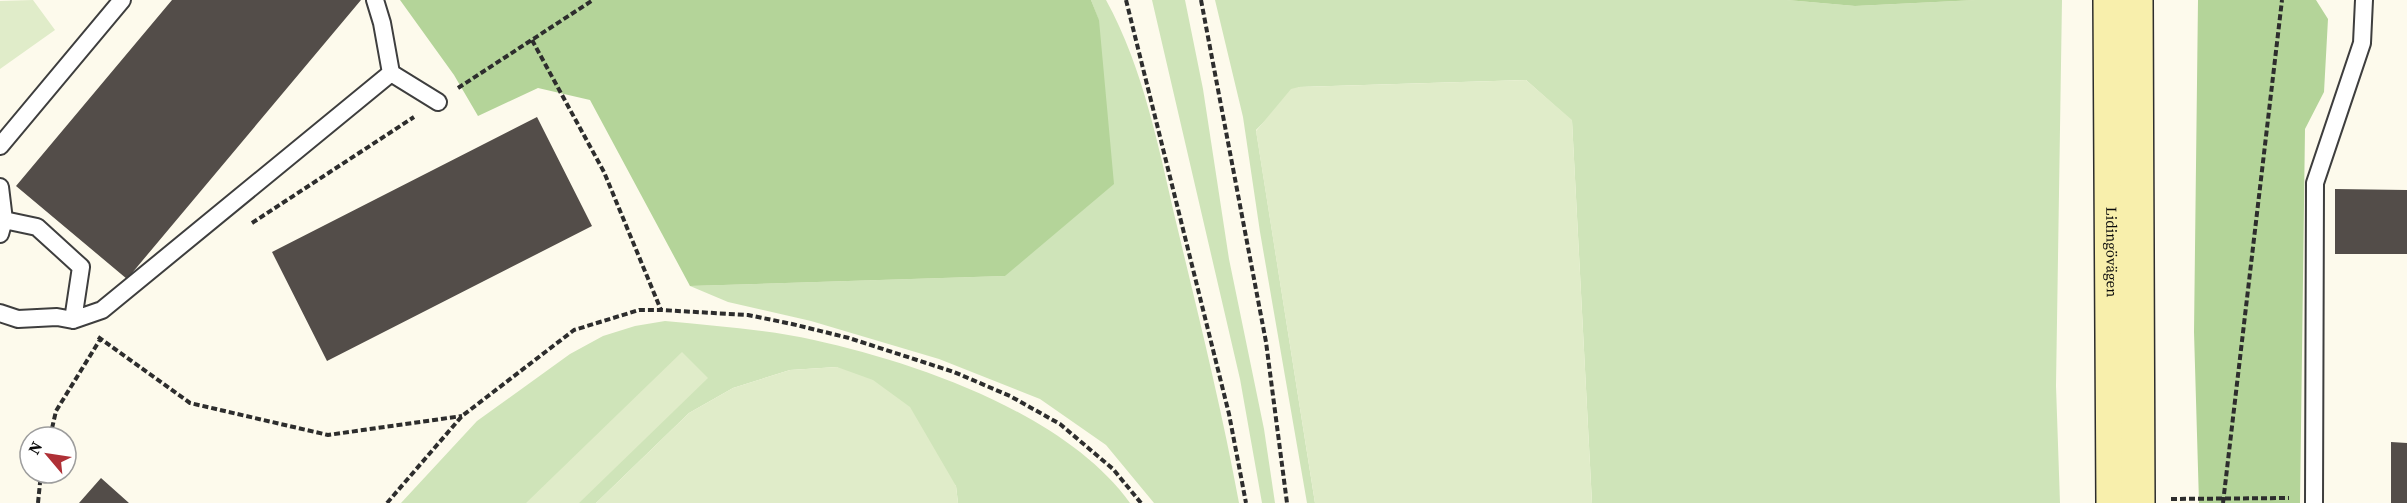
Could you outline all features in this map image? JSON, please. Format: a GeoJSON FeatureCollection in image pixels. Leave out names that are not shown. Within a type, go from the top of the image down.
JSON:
{"type":"FeatureCollection","features":[{"type":"Feature","properties":{"kind":"main road","name":"Lidingövägen"},"geometry":{"type":"LineString","coordinates":[[2110,0],[2113,503]]}},
{"type":"Feature","properties":{"kind":"main road","name":"Lidingövägen"},"geometry":{"type":"LineString","coordinates":[[2136,0],[2152,501]]}},
{"type":"Feature","properties":{"kind":"lane"},"geometry":{"type":"LineString","coordinates":[[0,146],[123,0]]}},
{"type":"Feature","properties":{"kind":"lane"},"geometry":{"type":"LineString","coordinates":[[375,0],[382,23],[391,73],[438,102]]}},
{"type":"Feature","properties":{"kind":"lane"},"geometry":{"type":"LineString","coordinates":[[2314,500],[2315,183],[2362,43],[2364,0]]}},
{"type":"Feature","properties":{"kind":"lane"},"geometry":{"type":"LineString","coordinates":[[0,313],[18,318],[57,317],[73,320],[102,310],[391,73]]}},
{"type":"Feature","properties":{"kind":"lane"},"geometry":{"type":"LineString","coordinates":[[0,187],[2,227],[37,227],[81,267],[73,320]]}},
{"type":"Feature","properties":{"kind":"path"},"geometry":{"type":"LineString","coordinates":[[242,230],[593,0]]}},
{"type":"Feature","properties":{"kind":"path"},"geometry":{"type":"LineString","coordinates":[[1126,0],[1229,414],[1246,503]]}},
{"type":"Feature","properties":{"kind":"path"},"geometry":{"type":"LineString","coordinates":[[1201,0],[1266,342],[1287,503]]}},
{"type":"Feature","properties":{"kind":"path"},"geometry":{"type":"LineString","coordinates":[[2223,501],[2282,0]]}},
{"type":"Feature","properties":{"kind":"path"},"geometry":{"type":"LineString","coordinates":[[532,40],[604,172],[661,310]]}},
{"type":"Feature","properties":{"kind":"path"},"geometry":{"type":"LineString","coordinates":[[387,503],[462,416],[574,330],[639,310],[661,310],[748,315],[792,324],[849,338],[954,372],[1011,396],[1060,424],[1113,469],[1141,503]]}},
{"type":"Feature","properties":{"kind":"path"},"geometry":{"type":"LineString","coordinates":[[73,320],[190,404],[328,435],[462,416]]}},
{"type":"Feature","properties":{"kind":"path"},"geometry":{"type":"LineString","coordinates":[[53,425],[56,411],[100,338],[108,331]]}},
{"type":"Feature","properties":{"kind":"path"},"geometry":{"type":"LineString","coordinates":[[39,503],[40,485]]}},
{"type":"Feature","properties":{"kind":"path"},"geometry":{"type":"LineString","coordinates":[[2152,501],[2314,500]]}},
{"type":"Feature","properties":{"kind":"green space"},"geometry":{"type":"Polygon","coordinates":[[[33,0],[55,30],[0,69],[0,1],[33,0]]]}},
{"type":"Feature","properties":{"kind":"green space"},"geometry":{"type":"Polygon","coordinates":[[[400,0],[1091,0],[1099,20],[1114,184],[1005,276],[690,286],[590,100],[538,88],[478,116],[454,75],[400,0]]]}},
{"type":"Feature","properties":{"kind":"green space"},"geometry":{"type":"Polygon","coordinates":[[[1091,0],[1106,0],[1131,54],[1149,110],[1210,364],[1239,503],[1154,503],[1106,445],[1040,399],[939,359],[811,321],[728,302],[690,286],[1005,276],[1099,21],[1091,0]]]}},
{"type":"Feature","properties":{"kind":"green space"},"geometry":{"type":"Polygon","coordinates":[[[1152,0],[1185,0],[1203,89],[1229,259],[1264,429],[1275,503],[1262,503],[1240,379],[1152,0]]]}},
{"type":"Feature","properties":{"kind":"green space"},"geometry":{"type":"Polygon","coordinates":[[[1215,0],[1787,0],[1855,6],[1976,0],[2062,0],[2056,386],[2060,503],[1592,503],[1572,121],[1526,80],[1299,87],[1256,130],[1315,503],[1307,503],[1260,232],[1243,117],[1215,0]]]}},
{"type":"Feature","properties":{"kind":"green space"},"geometry":{"type":"Polygon","coordinates":[[[1787,0],[1976,0],[1855,6],[1787,0]]]}},
{"type":"Feature","properties":{"kind":"green space"},"geometry":{"type":"Polygon","coordinates":[[[2198,0],[2316,0],[2328,19],[2324,92],[2305,129],[2300,503],[2199,503],[2194,332],[2198,0]]]}},
{"type":"Feature","properties":{"kind":"green space"},"geometry":{"type":"Polygon","coordinates":[[[1526,80],[1572,120],[1592,503],[1315,503],[1256,131],[1291,89],[1299,87],[1526,80]]]}},
{"type":"Feature","properties":{"kind":"green space"},"geometry":{"type":"Polygon","coordinates":[[[665,321],[796,336],[855,350],[943,378],[1029,418],[1068,443],[1102,471],[1130,503],[958,503],[956,486],[837,367],[790,370],[733,388],[689,413],[596,503],[401,503],[477,421],[570,354],[603,336],[635,326],[665,321]]]}},
{"type":"Feature","properties":{"kind":"green space"},"geometry":{"type":"Polygon","coordinates":[[[682,352],[708,378],[579,503],[526,503],[682,352]]]}},
{"type":"Feature","properties":{"kind":"green space"},"geometry":{"type":"Polygon","coordinates":[[[837,367],[873,380],[910,407],[956,486],[958,503],[596,503],[689,413],[733,388],[790,370],[837,367]]]}},
{"type":"Feature","properties":{"kind":"building"},"geometry":{"type":"Polygon","coordinates":[[[172,0],[361,0],[127,279],[16,186],[172,0]]]}},
{"type":"Feature","properties":{"kind":"building"},"geometry":{"type":"Polygon","coordinates":[[[537,117],[592,226],[327,361],[272,252],[537,117]]]}},
{"type":"Feature","properties":{"kind":"building"},"geometry":{"type":"Polygon","coordinates":[[[2335,189],[2407,190],[2407,254],[2335,254],[2335,189]]]}},
{"type":"Feature","properties":{"kind":"building"},"geometry":{"type":"Polygon","coordinates":[[[2391,442],[2407,443],[2407,503],[2391,503],[2391,442]]]}},
{"type":"Feature","properties":{"kind":"building"},"geometry":{"type":"Polygon","coordinates":[[[101,478],[129,503],[79,503],[101,478]]]}}]}
